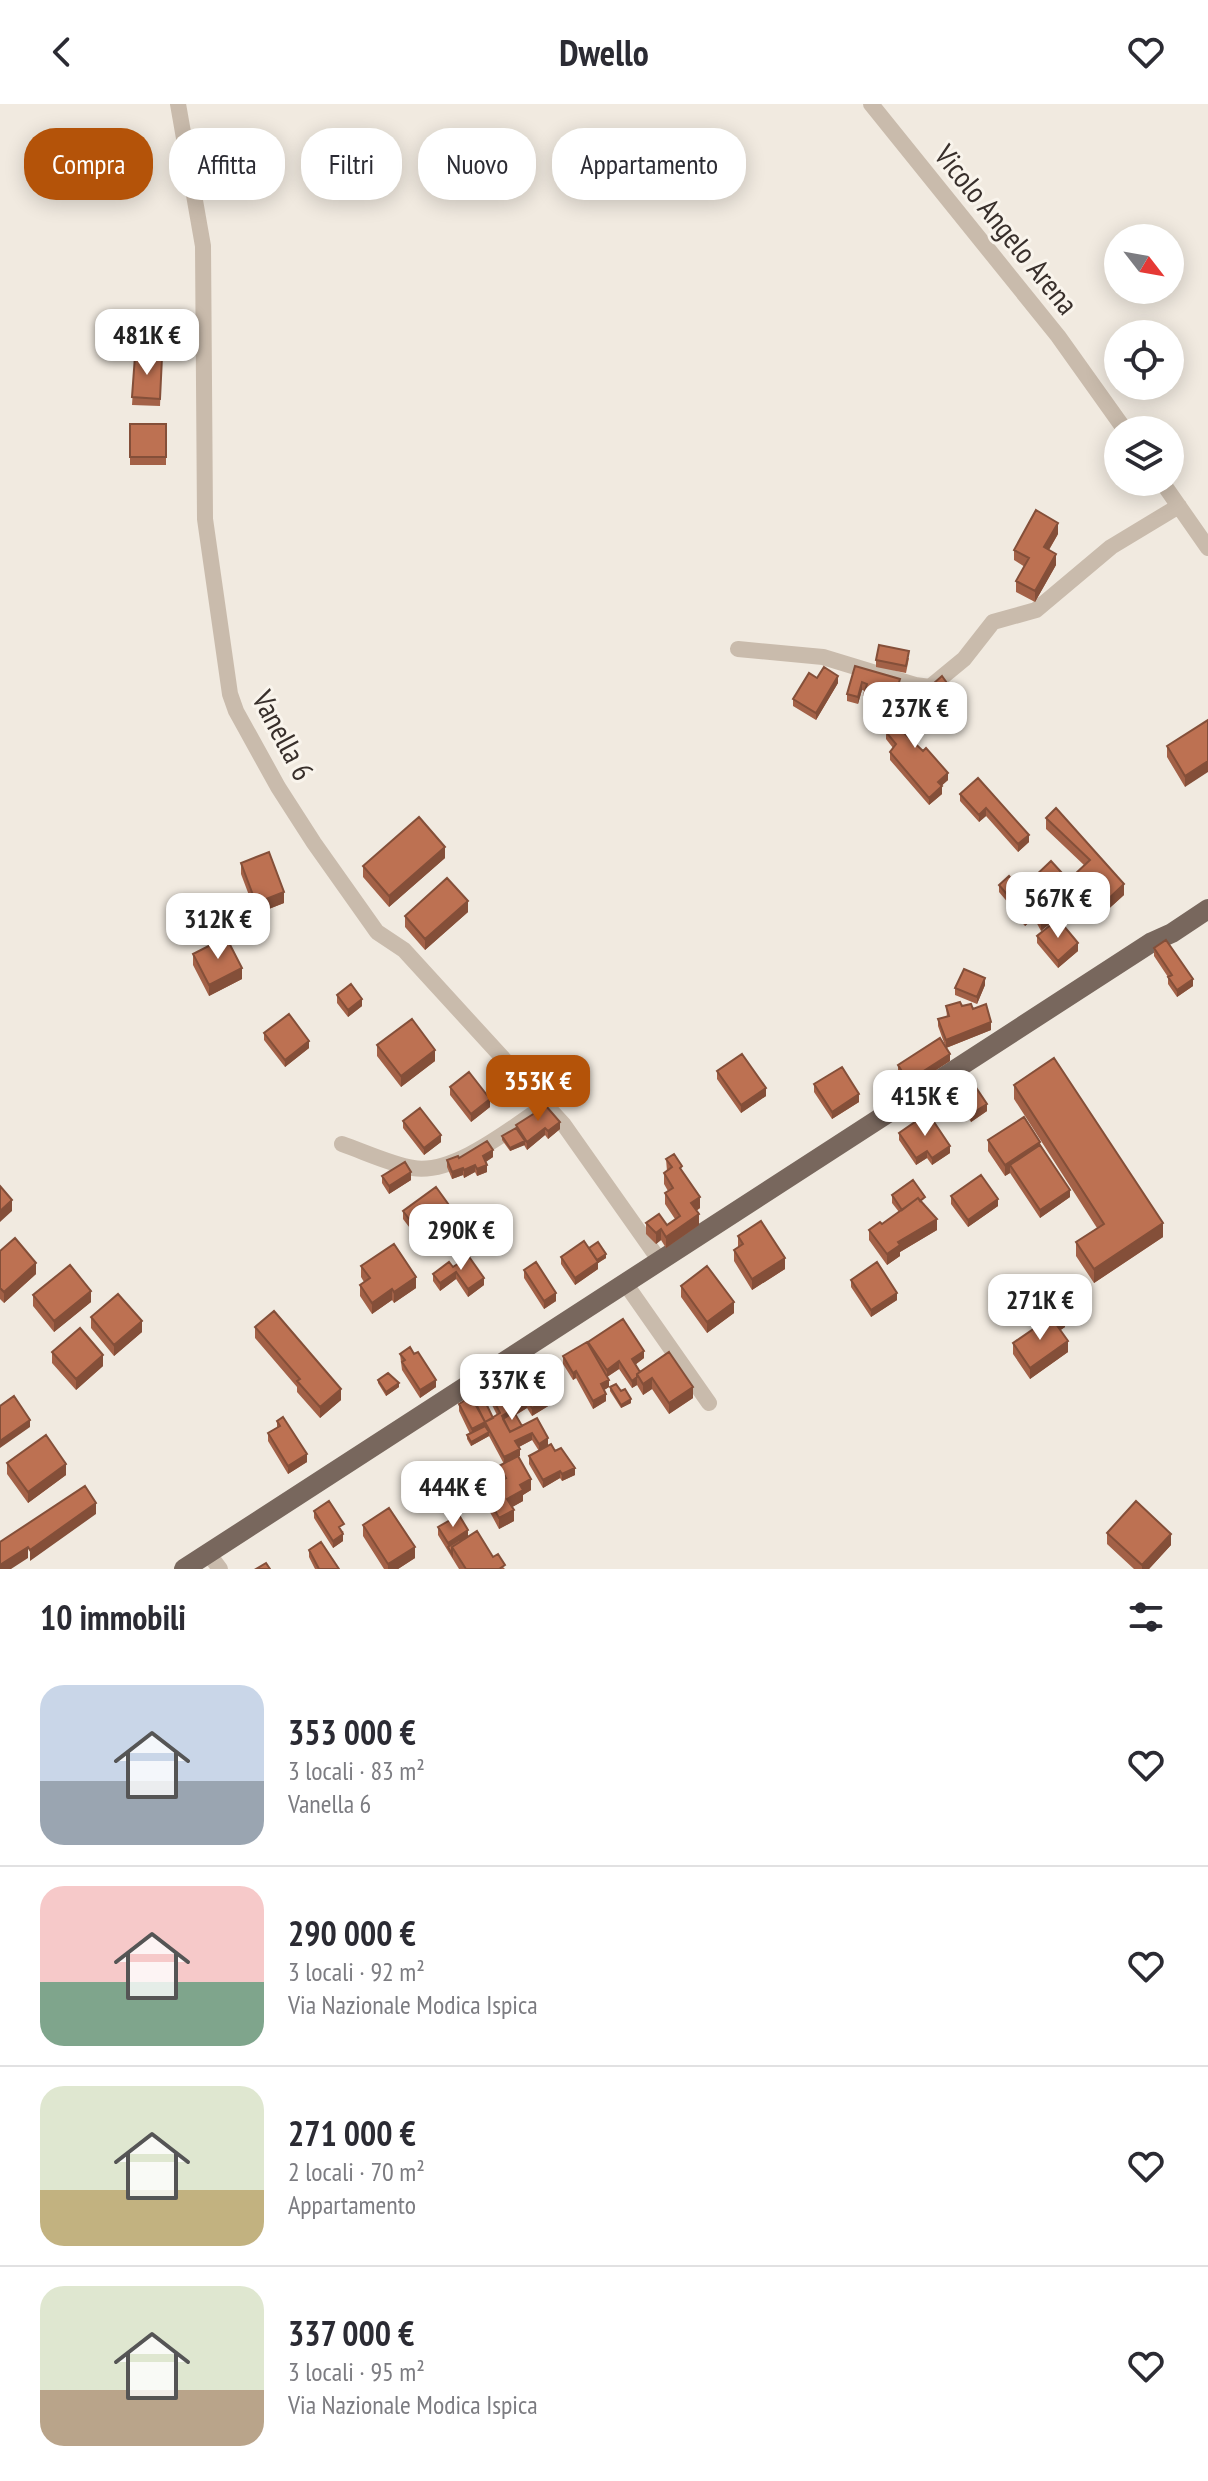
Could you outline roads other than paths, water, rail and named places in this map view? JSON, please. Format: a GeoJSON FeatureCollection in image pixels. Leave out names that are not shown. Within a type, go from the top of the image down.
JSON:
{"type":"FeatureCollection","features":[{"type":"Feature","properties":{"kind":"main road"},"geometry":{"type":"LineString","coordinates":[[184,1569],[214,1561],[625,1283],[1152,942],[1208,894]]}},
{"type":"Feature","properties":{"kind":"main road"},"geometry":{"type":"LineString","coordinates":[[1152,942],[1172,933],[1208,909]]}},
{"type":"Feature","properties":{"kind":"street","name":"Vanella 6"},"geometry":{"type":"LineString","coordinates":[[178,104],[203,246],[205,519],[230,694],[236,711],[278,787],[377,932],[404,950],[564,1125],[660,1261]]}},
{"type":"Feature","properties":{"kind":"street","name":"Vicolo Angelo Arena"},"geometry":{"type":"LineString","coordinates":[[871,104],[1058,336],[1115,416]]}},
{"type":"Feature","properties":{"kind":"street"},"geometry":{"type":"LineString","coordinates":[[1172,496],[1208,548]]}},
{"type":"Feature","properties":{"kind":"street"},"geometry":{"type":"LineString","coordinates":[[738,649],[823,657],[930,687],[964,659],[993,622],[1036,610],[1111,547],[1179,506]]}},
{"type":"Feature","properties":{"kind":"street"},"geometry":{"type":"LineString","coordinates":[[342,1144],[413,1168],[430,1168],[479,1149],[546,1105]]}},
{"type":"Feature","properties":{"kind":"street"},"geometry":{"type":"LineString","coordinates":[[625,1283],[709,1403]]}}]}
